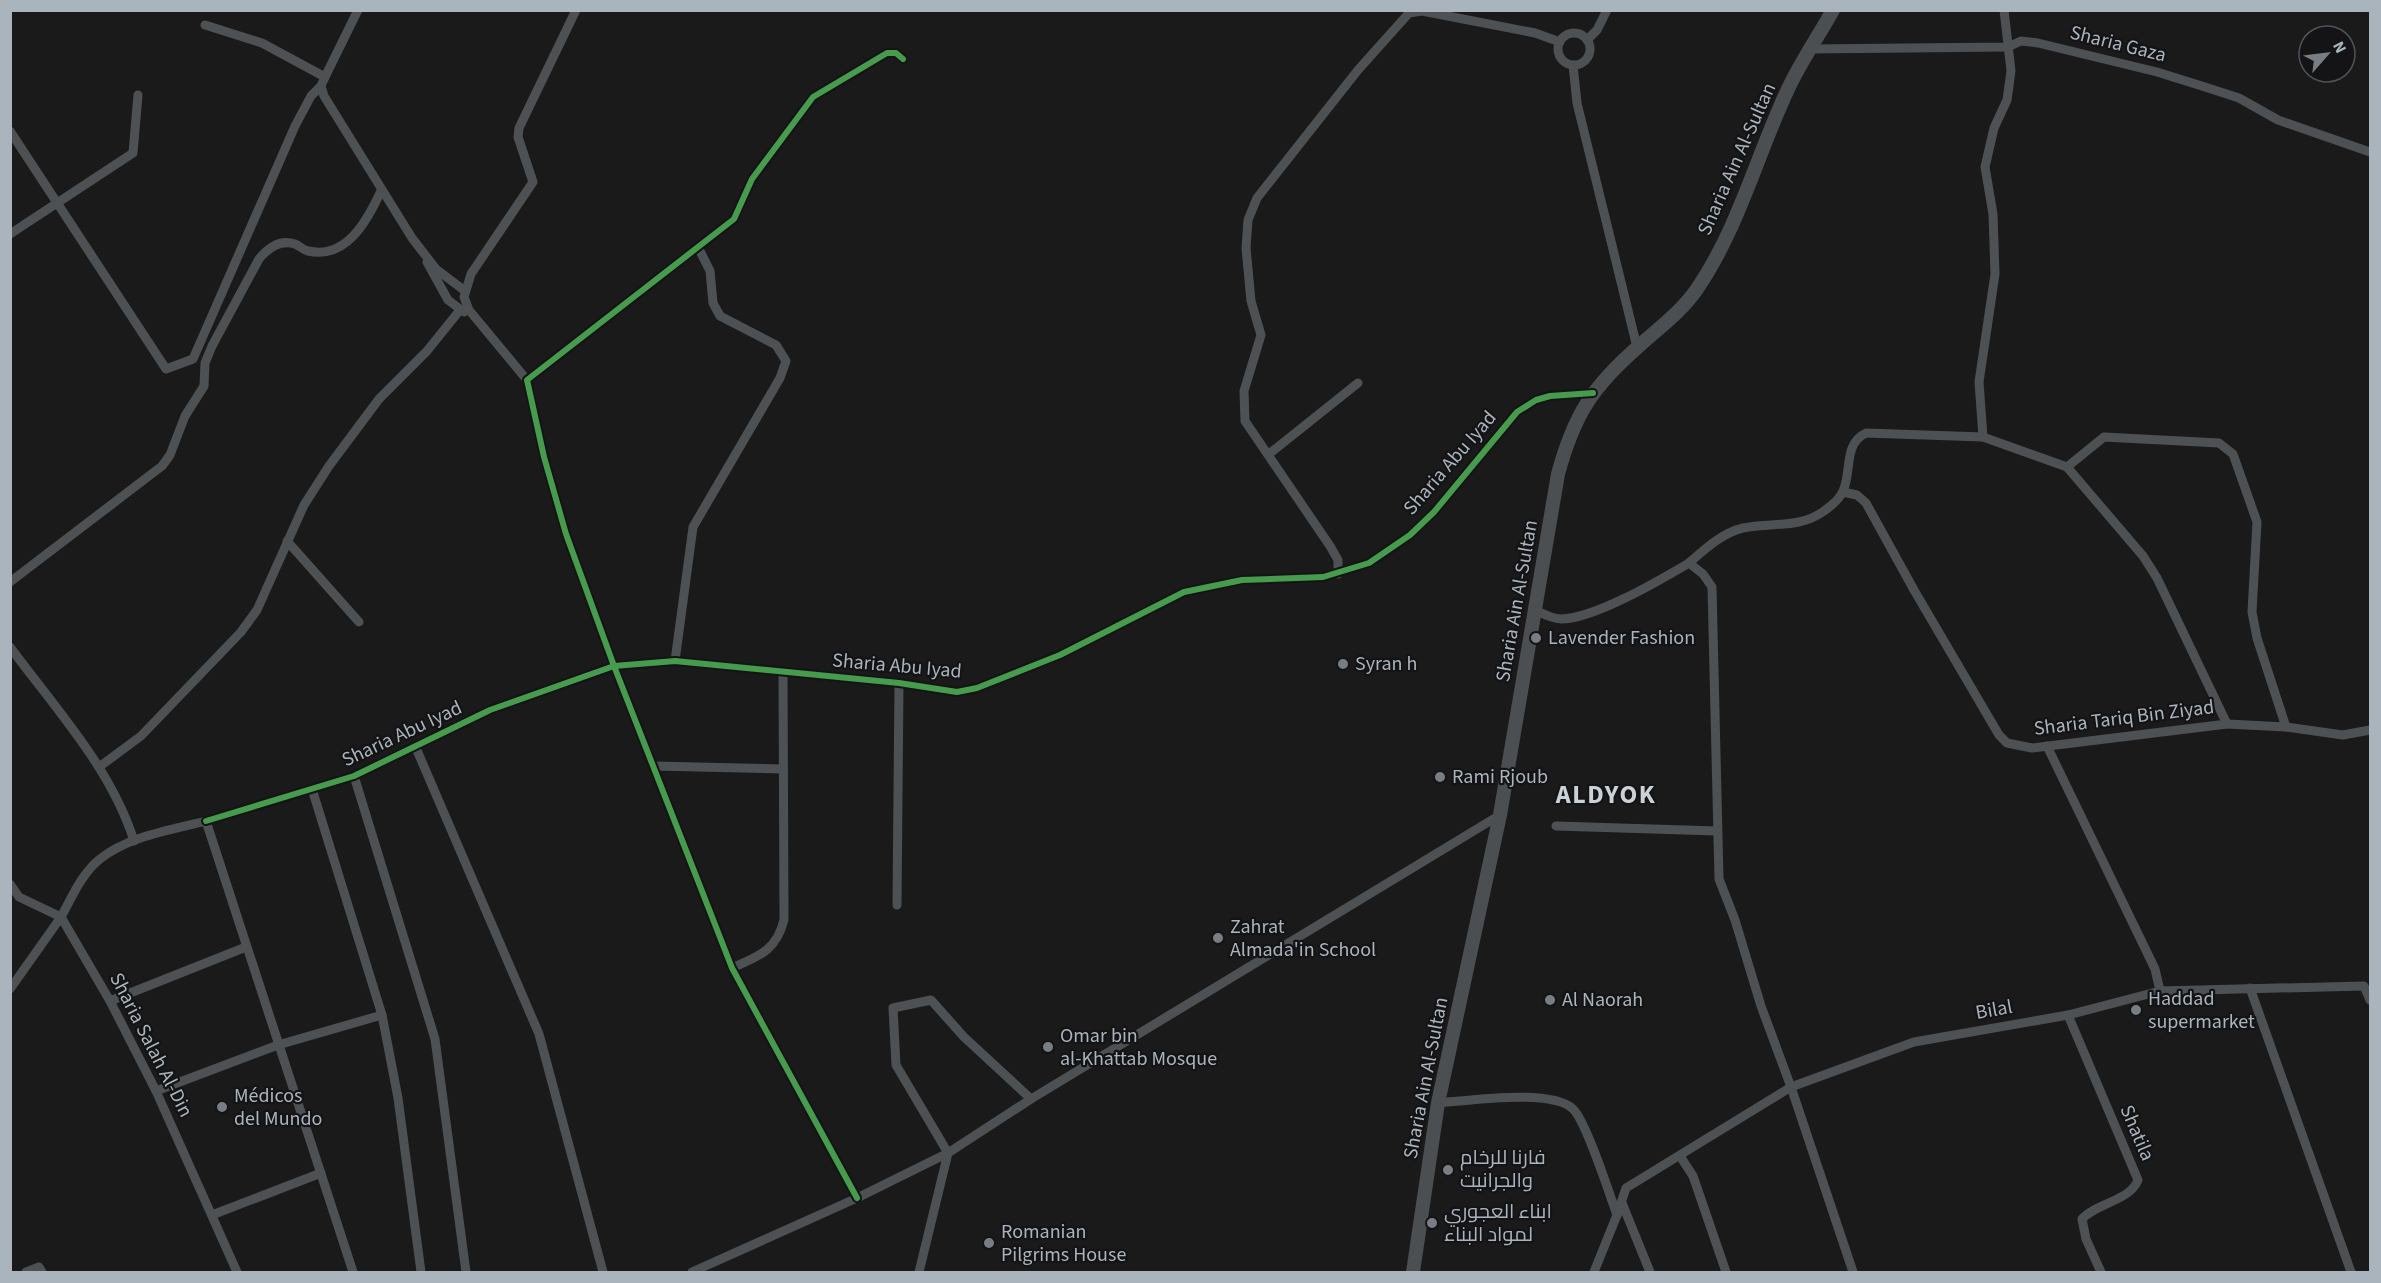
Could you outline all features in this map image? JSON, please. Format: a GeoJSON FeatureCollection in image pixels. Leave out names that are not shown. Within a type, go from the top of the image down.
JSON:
{"type":"FeatureCollection","features":[{"type":"Feature","properties":{"kind":"main road","name":"Sharia Ain Al-Sultan"},"geometry":{"type":"LineString","coordinates":[[1413,1272],[1438,1103],[1500,815],[1557,474],[1577,416],[1593,393],[1637,348],[1680,311],[1698,287],[1723,242],[1808,49],[1833,10]]}},
{"type":"Feature","properties":{"kind":"street"},"geometry":{"type":"LineString","coordinates":[[576,10],[519,128],[518,137],[533,182],[471,274],[465,291],[465,304],[527,380],[544,457],[566,534],[614,666],[732,968],[857,1198]]}},
{"type":"Feature","properties":{"kind":"street"},"geometry":{"type":"LineString","coordinates":[[1587,40],[1597,30],[1606,10]]}},
{"type":"Feature","properties":{"kind":"street"},"geometry":{"type":"LineString","coordinates":[[1983,437],[1979,382],[1995,274],[1993,214],[1985,167],[1994,128],[2007,100],[2011,71],[2004,10]]}},
{"type":"Feature","properties":{"kind":"street"},"geometry":{"type":"LineString","coordinates":[[1338,574],[1338,560],[1330,546],[1245,421],[1243,410],[1246,384],[1261,335],[1251,301],[1246,248],[1251,209],[1358,70],[1409,12],[1422,11],[1535,33],[1560,42]]}},
{"type":"Feature","properties":{"kind":"street"},"geometry":{"type":"LineString","coordinates":[[10,131],[166,369],[193,359],[295,126],[311,96],[323,81],[354,12]]}},
{"type":"Feature","properties":{"kind":"street"},"geometry":{"type":"LineString","coordinates":[[205,25],[262,43],[323,81],[328,106],[424,254],[436,269],[465,291]]}},
{"type":"Feature","properties":{"kind":"street"},"geometry":{"type":"LineString","coordinates":[[1560,42],[1573,33],[1587,40]]}},
{"type":"Feature","properties":{"kind":"street"},"geometry":{"type":"LineString","coordinates":[[1560,42],[1560,57],[1573,65],[1583,62],[1589,55],[1587,40]]}},
{"type":"Feature","properties":{"kind":"street","name":"Sharia Gaza"},"geometry":{"type":"LineString","coordinates":[[1808,49],[2008,47],[2021,41],[2038,43],[2157,72],[2239,98],[2278,120],[2370,152]]}},
{"type":"Feature","properties":{"kind":"street"},"geometry":{"type":"LineString","coordinates":[[527,380],[734,219],[752,179],[813,97],[887,53],[896,53],[903,59]]}},
{"type":"Feature","properties":{"kind":"street"},"geometry":{"type":"LineString","coordinates":[[1573,65],[1577,103],[1637,348]]}},
{"type":"Feature","properties":{"kind":"street"},"geometry":{"type":"LineString","coordinates":[[10,234],[133,153],[138,95]]}},
{"type":"Feature","properties":{"kind":"street"},"geometry":{"type":"LineString","coordinates":[[10,582],[162,466],[170,455],[182,423],[204,386],[205,363],[212,346],[259,259],[268,249],[285,243],[295,244],[306,251],[321,252],[333,249],[357,234],[381,190]]}},
{"type":"Feature","properties":{"kind":"street"},"geometry":{"type":"LineString","coordinates":[[675,661],[693,527],[780,378],[786,361],[776,345],[720,316],[713,303],[710,272],[698,247]]}},
{"type":"Feature","properties":{"kind":"street"},"geometry":{"type":"LineString","coordinates":[[424,254],[441,289],[460,310],[473,316]]}},
{"type":"Feature","properties":{"kind":"street"},"geometry":{"type":"LineString","coordinates":[[99,767],[141,736],[241,632],[257,610],[304,505],[379,399],[428,351],[460,310]]}},
{"type":"Feature","properties":{"kind":"street"},"geometry":{"type":"LineString","coordinates":[[1269,454],[1358,383]]}},
{"type":"Feature","properties":{"kind":"street","name":"Sharia Abu Iyad"},"geometry":{"type":"LineString","coordinates":[[61,917],[81,881],[98,860],[134,841],[354,777],[490,710],[614,666],[675,661],[900,683],[957,692],[977,688],[1060,656],[1184,592],[1242,580],[1338,574],[1369,563],[1421,525],[1517,412],[1536,400],[1550,396],[1593,393]]}},
{"type":"Feature","properties":{"kind":"street","name":"Sharia Tariq Bin Ziyad"},"geometry":{"type":"LineString","coordinates":[[1866,433],[1983,437],[2067,467],[2139,551],[2153,571],[2227,724],[2047,746],[2020,747],[2007,743],[1999,735],[1866,503],[1857,495],[1843,492],[1850,453],[1856,440],[1866,433]]}},
{"type":"Feature","properties":{"kind":"street"},"geometry":{"type":"LineString","coordinates":[[2067,467],[2104,437],[2218,443],[2229,450],[2249,495],[2257,522],[2252,612],[2256,638],[2286,727]]}},
{"type":"Feature","properties":{"kind":"street"},"geometry":{"type":"LineString","coordinates":[[1535,610],[1563,620],[1581,615],[1647,587],[1689,563],[1710,545],[1735,531],[1812,519],[1834,503],[1843,492]]}},
{"type":"Feature","properties":{"kind":"street"},"geometry":{"type":"LineString","coordinates":[[286,541],[359,622]]}},
{"type":"Feature","properties":{"kind":"street"},"geometry":{"type":"LineString","coordinates":[[1689,563],[1709,581],[1713,595],[1719,879],[1735,920],[1771,1036],[1791,1087],[1853,1272]]}},
{"type":"Feature","properties":{"kind":"street"},"geometry":{"type":"LineString","coordinates":[[10,647],[99,767],[128,822],[134,841]]}},
{"type":"Feature","properties":{"kind":"street"},"geometry":{"type":"LineString","coordinates":[[732,968],[768,950],[780,937],[784,920],[783,672]]}},
{"type":"Feature","properties":{"kind":"street"},"geometry":{"type":"LineString","coordinates":[[897,904],[900,683]]}},
{"type":"Feature","properties":{"kind":"street"},"geometry":{"type":"LineString","coordinates":[[2227,724],[2286,727],[2343,735],[2370,730]]}},
{"type":"Feature","properties":{"kind":"street"},"geometry":{"type":"LineString","coordinates":[[2047,746],[2155,969],[2160,991]]}},
{"type":"Feature","properties":{"kind":"street"},"geometry":{"type":"LineString","coordinates":[[416,748],[539,1034],[603,1272]]}},
{"type":"Feature","properties":{"kind":"street"},"geometry":{"type":"LineString","coordinates":[[654,766],[783,769]]}},
{"type":"Feature","properties":{"kind":"street"},"geometry":{"type":"LineString","coordinates":[[354,777],[435,1039],[466,1272]]}},
{"type":"Feature","properties":{"kind":"street"},"geometry":{"type":"LineString","coordinates":[[312,789],[382,1015],[398,1098],[421,1272]]}},
{"type":"Feature","properties":{"kind":"street"},"geometry":{"type":"LineString","coordinates":[[692,1272],[857,1198],[948,1152],[1031,1099],[1500,815]]}},
{"type":"Feature","properties":{"kind":"street"},"geometry":{"type":"LineString","coordinates":[[206,821],[353,1272]]}},
{"type":"Feature","properties":{"kind":"street"},"geometry":{"type":"LineString","coordinates":[[1556,826],[1717,831]]}},
{"type":"Feature","properties":{"kind":"street"},"geometry":{"type":"LineString","coordinates":[[10,884],[19,897],[61,917],[10,989]]}},
{"type":"Feature","properties":{"kind":"street","name":"Sharia Salah Al-Din"},"geometry":{"type":"LineString","coordinates":[[61,917],[110,1001],[156,1091],[237,1272]]}},
{"type":"Feature","properties":{"kind":"street"},"geometry":{"type":"LineString","coordinates":[[110,1001],[246,947]]}},
{"type":"Feature","properties":{"kind":"street"},"geometry":{"type":"LineString","coordinates":[[2367,986],[2370,1000]]}},
{"type":"Feature","properties":{"kind":"street","name":"Bilal"},"geometry":{"type":"LineString","coordinates":[[1626,1188],[1791,1087],[1914,1042],[2068,1015],[2160,991],[2367,986]]}},
{"type":"Feature","properties":{"kind":"street"},"geometry":{"type":"LineString","coordinates":[[2250,988],[2351,1272]]}},
{"type":"Feature","properties":{"kind":"street"},"geometry":{"type":"LineString","coordinates":[[919,1272],[948,1152],[896,1065],[892,1008],[931,1000],[964,1037],[1031,1099]]}},
{"type":"Feature","properties":{"kind":"street"},"geometry":{"type":"LineString","coordinates":[[156,1091],[278,1045],[382,1015]]}},
{"type":"Feature","properties":{"kind":"street","name":"Shatila"},"geometry":{"type":"LineString","coordinates":[[2068,1015],[2138,1180],[2130,1191],[2095,1208],[2082,1219],[2086,1239],[2102,1272]]}},
{"type":"Feature","properties":{"kind":"street"},"geometry":{"type":"LineString","coordinates":[[1438,1103],[1511,1097],[1556,1100],[1565,1103],[1579,1117],[1617,1215]]}},
{"type":"Feature","properties":{"kind":"street"},"geometry":{"type":"LineString","coordinates":[[1680,1156],[1693,1176],[1726,1272]]}},
{"type":"Feature","properties":{"kind":"street"},"geometry":{"type":"LineString","coordinates":[[212,1215],[321,1173]]}},
{"type":"Feature","properties":{"kind":"street"},"geometry":{"type":"LineString","coordinates":[[1606,1186],[1619,1191],[1626,1188]]}},
{"type":"Feature","properties":{"kind":"street"},"geometry":{"type":"LineString","coordinates":[[1594,1272],[1626,1188]]}},
{"type":"Feature","properties":{"kind":"street"},"geometry":{"type":"LineString","coordinates":[[1622,1203],[1650,1272]]}},
{"type":"Feature","properties":{"kind":"street"},"geometry":{"type":"LineString","coordinates":[[26,1272],[39,1267],[42,1272]]}},
{"type":"Feature","properties":{"kind":"cycle path"},"geometry":{"type":"LineString","coordinates":[[857,1198],[732,968],[614,666],[566,534],[544,457],[527,380],[734,219],[752,179],[813,97],[887,53],[896,53],[903,59]]}},
{"type":"Feature","properties":{"kind":"cycle path"},"geometry":{"type":"LineString","coordinates":[[206,821],[354,776],[490,710],[614,666],[675,661],[899,683],[957,692],[977,688],[1060,655],[1184,592],[1242,580],[1323,577],[1369,563],[1410,535],[1434,512],[1517,412],[1536,400],[1550,396],[1593,393]]}},
{"type":"Feature","properties":{"kind":"place","name":"Lavender Fashion"},"geometry":{"type":"Point","coordinates":[1536,638]}},
{"type":"Feature","properties":{"kind":"place","name":"Syran h"},"geometry":{"type":"Point","coordinates":[1343,664]}},
{"type":"Feature","properties":{"kind":"place","name":"Rami Rjoub"},"geometry":{"type":"Point","coordinates":[1440,777]}},
{"type":"Feature","properties":{"kind":"place","name":"Zahrat Almada'in School"},"geometry":{"type":"Point","coordinates":[1218,938]}},
{"type":"Feature","properties":{"kind":"place","name":"Al Naorah"},"geometry":{"type":"Point","coordinates":[1550,1000]}},
{"type":"Feature","properties":{"kind":"place","name":"Haddad supermarket"},"geometry":{"type":"Point","coordinates":[2136,1010]}},
{"type":"Feature","properties":{"kind":"place","name":"Omar bin al-Khattab Mosque"},"geometry":{"type":"Point","coordinates":[1048,1047]}},
{"type":"Feature","properties":{"kind":"place","name":"Médicos del Mundo"},"geometry":{"type":"Point","coordinates":[222,1107]}},
{"type":"Feature","properties":{"kind":"place","name":"فارنا للرخام والجرانيت"},"geometry":{"type":"Point","coordinates":[1448,1170]}},
{"type":"Feature","properties":{"kind":"place","name":"ابناء العجوري لمواد البناء"},"geometry":{"type":"Point","coordinates":[1432,1223]}},
{"type":"Feature","properties":{"kind":"place","name":"Romanian Pilgrims House"},"geometry":{"type":"Point","coordinates":[989,1243]}},
{"type":"Feature","properties":{"kind":"district","name":"ALDYOK"},"geometry":{"type":"Point","coordinates":[1606,794]}}]}
